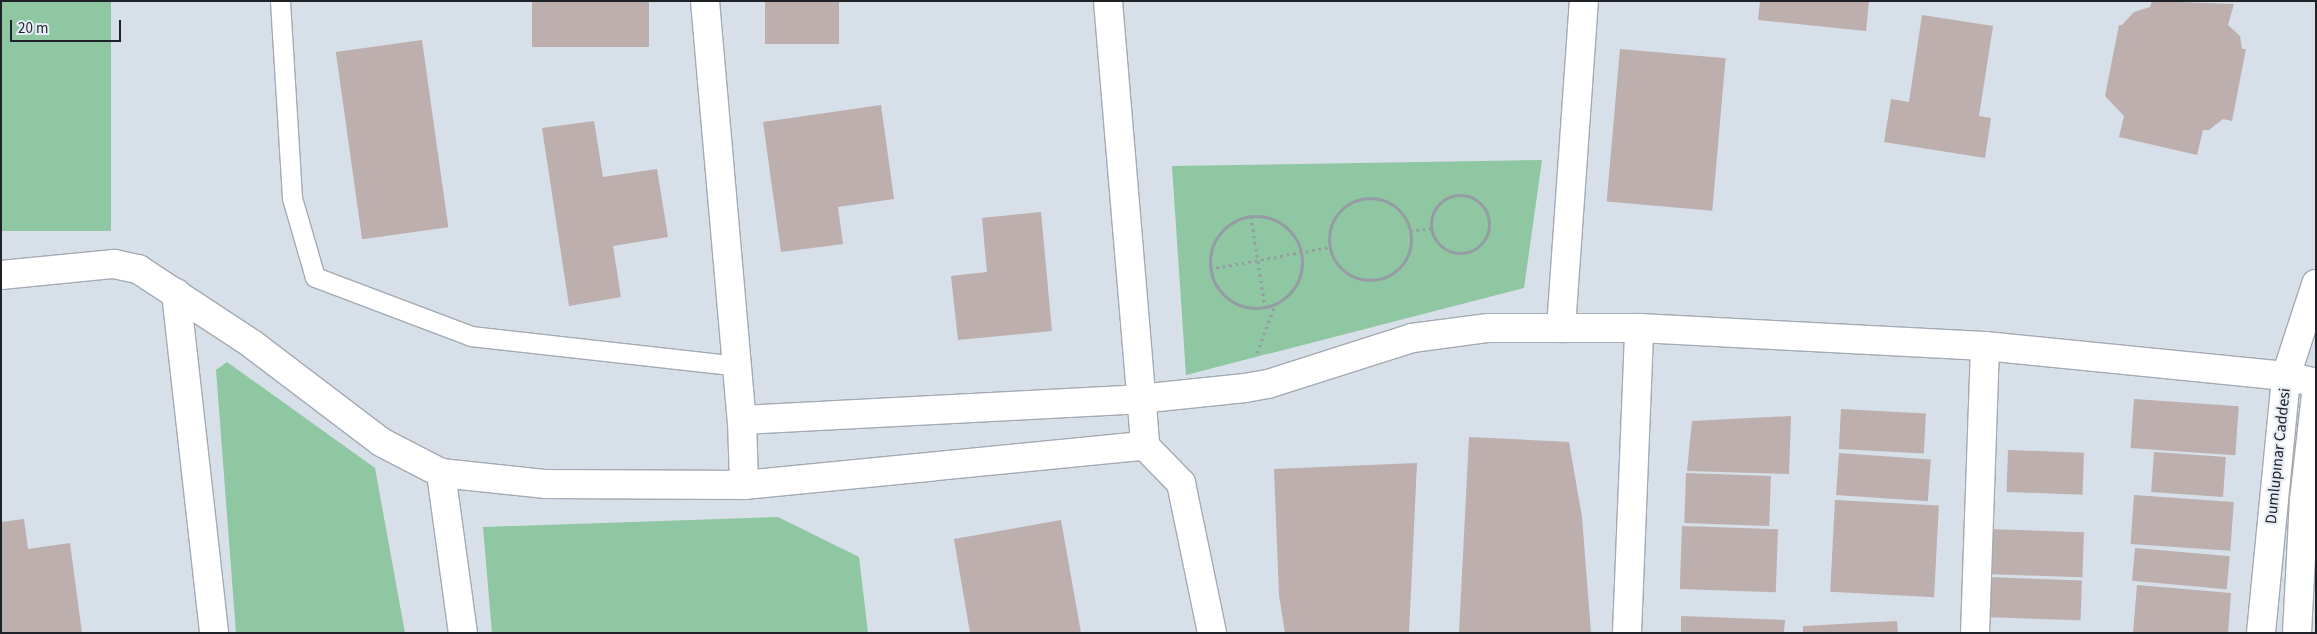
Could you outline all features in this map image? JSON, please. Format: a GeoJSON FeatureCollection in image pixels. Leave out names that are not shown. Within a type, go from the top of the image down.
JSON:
{"type":"FeatureCollection","features":[{"type":"Feature","properties":{"kind":"street"},"geometry":{"type":"LineString","coordinates":[[705,1],[742,420],[744,485]]}},
{"type":"Feature","properties":{"kind":"street"},"geometry":{"type":"LineString","coordinates":[[1108,1],[1139,399],[1145,446],[1180,483],[1212,633]]}},
{"type":"Feature","properties":{"kind":"street"},"geometry":{"type":"LineString","coordinates":[[1561,328],[1584,1]]}},
{"type":"Feature","properties":{"kind":"street"},"geometry":{"type":"LineString","coordinates":[[1,275],[114,264],[138,269],[252,344],[381,442],[441,473],[546,484],[744,485],[1145,446]]}},
{"type":"Feature","properties":{"kind":"street","name":"Dumlupınar Caddesi"},"geometry":{"type":"LineString","coordinates":[[2261,633],[2286,376],[2316,284]]}},
{"type":"Feature","properties":{"kind":"street"},"geometry":{"type":"LineString","coordinates":[[176,293],[214,633]]}},
{"type":"Feature","properties":{"kind":"street"},"geometry":{"type":"LineString","coordinates":[[742,420],[1139,399],[1245,388],[1268,384],[1412,338],[1488,328],[1639,328],[1985,346],[2286,376],[2316,383]]}},
{"type":"Feature","properties":{"kind":"street"},"geometry":{"type":"LineString","coordinates":[[1627,633],[1639,328]]}},
{"type":"Feature","properties":{"kind":"street"},"geometry":{"type":"LineString","coordinates":[[1975,633],[1985,346]]}},
{"type":"Feature","properties":{"kind":"street","name":"Dumlupınar Caddesi"},"geometry":{"type":"LineString","coordinates":[[2297,633],[2304,500],[2316,395]]}},
{"type":"Feature","properties":{"kind":"street"},"geometry":{"type":"LineString","coordinates":[[441,473],[462,633]]}},
{"type":"Feature","properties":{"kind":"lane"},"geometry":{"type":"LineString","coordinates":[[280,1],[292,198],[315,277],[471,336],[737,366]]}},
{"type":"Feature","properties":{"kind":"path"},"geometry":{"type":"LineString","coordinates":[[1460,194],[1478,200],[1485,208],[1490,227],[1482,245],[1465,253],[1446,251],[1433,237],[1431,228],[1431,218],[1441,201],[1460,194]]}},
{"type":"Feature","properties":{"kind":"path"},"geometry":{"type":"LineString","coordinates":[[1365,197],[1392,204],[1402,213],[1410,231],[1410,252],[1404,264],[1382,279],[1355,278],[1334,260],[1330,247],[1329,233],[1341,209],[1365,197]]}},
{"type":"Feature","properties":{"kind":"path"},"geometry":{"type":"LineString","coordinates":[[1251,216],[1265,307]]}},
{"type":"Feature","properties":{"kind":"path"},"geometry":{"type":"LineString","coordinates":[[1251,216],[1274,219],[1287,227],[1297,239],[1302,254],[1297,284],[1275,304],[1265,307],[1245,307],[1230,301],[1219,291],[1210,269],[1212,247],[1218,233],[1230,223],[1251,216]]}},
{"type":"Feature","properties":{"kind":"path"},"geometry":{"type":"LineString","coordinates":[[1410,231],[1431,228]]}},
{"type":"Feature","properties":{"kind":"path"},"geometry":{"type":"LineString","coordinates":[[1210,269],[1302,254],[1330,247]]}},
{"type":"Feature","properties":{"kind":"path"},"geometry":{"type":"LineString","coordinates":[[1245,388],[1275,304]]}},
{"type":"Feature","properties":{"kind":"green space"},"geometry":{"type":"Polygon","coordinates":[[[1,1],[111,1],[111,231],[1,231],[1,1]]]}},
{"type":"Feature","properties":{"kind":"green space"},"geometry":{"type":"Polygon","coordinates":[[[1542,160],[1524,288],[1186,375],[1172,166],[1542,160]]]}},
{"type":"Feature","properties":{"kind":"green space"},"geometry":{"type":"Polygon","coordinates":[[[227,362],[375,468],[405,633],[236,633],[216,370],[227,362]]]}},
{"type":"Feature","properties":{"kind":"green space"},"geometry":{"type":"Polygon","coordinates":[[[778,517],[859,557],[868,633],[492,633],[483,527],[778,517]]]}},
{"type":"Feature","properties":{"kind":"building"},"geometry":{"type":"Polygon","coordinates":[[[532,1],[649,1],[649,47],[532,47],[532,1]]]}},
{"type":"Feature","properties":{"kind":"building"},"geometry":{"type":"Polygon","coordinates":[[[765,1],[839,1],[839,44],[765,44],[765,1]]]}},
{"type":"Feature","properties":{"kind":"building"},"geometry":{"type":"Polygon","coordinates":[[[1760,1],[1869,1],[1866,31],[1758,20],[1760,1]]]}},
{"type":"Feature","properties":{"kind":"building"},"geometry":{"type":"Polygon","coordinates":[[[2152,1],[2234,4],[2228,25],[2240,36],[2242,49],[2246,49],[2232,121],[2223,119],[2209,130],[2203,130],[2197,155],[2119,137],[2124,116],[2105,96],[2119,25],[2122,25],[2134,12],[2150,7],[2152,1]]]}},
{"type":"Feature","properties":{"kind":"building"},"geometry":{"type":"Polygon","coordinates":[[[1922,15],[1993,26],[1979,116],[1991,118],[1985,158],[1884,142],[1891,99],[1909,102],[1922,15]]]}},
{"type":"Feature","properties":{"kind":"building"},"geometry":{"type":"Polygon","coordinates":[[[422,40],[448,227],[362,239],[336,52],[422,40]]]}},
{"type":"Feature","properties":{"kind":"building"},"geometry":{"type":"Polygon","coordinates":[[[1620,49],[1726,58],[1712,211],[1607,201],[1620,49]]]}},
{"type":"Feature","properties":{"kind":"building"},"geometry":{"type":"Polygon","coordinates":[[[881,105],[894,199],[838,207],[843,244],[781,252],[763,122],[881,105]]]}},
{"type":"Feature","properties":{"kind":"building"},"geometry":{"type":"Polygon","coordinates":[[[594,121],[603,177],[657,169],[668,237],[613,246],[621,297],[569,306],[542,128],[594,121]]]}},
{"type":"Feature","properties":{"kind":"building"},"geometry":{"type":"Polygon","coordinates":[[[1041,212],[1052,331],[958,340],[951,276],[987,272],[982,218],[1041,212]]]}},
{"type":"Feature","properties":{"kind":"building"},"geometry":{"type":"Polygon","coordinates":[[[2134,399],[2239,406],[2235,455],[2131,448],[2134,399]]]}},
{"type":"Feature","properties":{"kind":"building"},"geometry":{"type":"Polygon","coordinates":[[[1841,409],[1926,413],[1924,453],[1839,449],[1841,409]]]}},
{"type":"Feature","properties":{"kind":"building"},"geometry":{"type":"Polygon","coordinates":[[[1791,416],[1789,474],[1687,471],[1692,421],[1791,416]]]}},
{"type":"Feature","properties":{"kind":"building"},"geometry":{"type":"Polygon","coordinates":[[[1469,437],[1569,442],[1582,517],[1591,633],[1459,633],[1469,437]]]}},
{"type":"Feature","properties":{"kind":"building"},"geometry":{"type":"Polygon","coordinates":[[[2008,450],[2084,453],[2082,495],[2007,492],[2008,450]]]}},
{"type":"Feature","properties":{"kind":"building"},"geometry":{"type":"Polygon","coordinates":[[[2154,452],[2226,457],[2223,497],[2151,492],[2154,452]]]}},
{"type":"Feature","properties":{"kind":"building"},"geometry":{"type":"Polygon","coordinates":[[[1839,453],[1931,459],[1928,501],[1836,495],[1839,453]]]}},
{"type":"Feature","properties":{"kind":"building"},"geometry":{"type":"Polygon","coordinates":[[[1417,463],[1409,633],[1285,633],[1279,595],[1274,469],[1417,463]]]}},
{"type":"Feature","properties":{"kind":"building"},"geometry":{"type":"Polygon","coordinates":[[[1686,473],[1771,476],[1769,526],[1684,523],[1686,473]]]}},
{"type":"Feature","properties":{"kind":"building"},"geometry":{"type":"Polygon","coordinates":[[[2134,495],[2234,502],[2230,551],[2131,544],[2134,495]]]}},
{"type":"Feature","properties":{"kind":"building"},"geometry":{"type":"Polygon","coordinates":[[[1835,500],[1939,505],[1934,597],[1830,592],[1835,500]]]}},
{"type":"Feature","properties":{"kind":"building"},"geometry":{"type":"Polygon","coordinates":[[[24,519],[28,549],[70,543],[82,633],[1,633],[1,522],[24,519]]]}},
{"type":"Feature","properties":{"kind":"building"},"geometry":{"type":"Polygon","coordinates":[[[1061,520],[1081,633],[970,633],[954,539],[1061,520]]]}},
{"type":"Feature","properties":{"kind":"building"},"geometry":{"type":"Polygon","coordinates":[[[1682,526],[1778,529],[1776,592],[1680,589],[1682,526]]]}},
{"type":"Feature","properties":{"kind":"building"},"geometry":{"type":"Polygon","coordinates":[[[1988,529],[2084,532],[2082,577],[1986,574],[1988,529]]]}},
{"type":"Feature","properties":{"kind":"building"},"geometry":{"type":"Polygon","coordinates":[[[2135,548],[2230,556],[2227,589],[2132,581],[2135,548]]]}},
{"type":"Feature","properties":{"kind":"building"},"geometry":{"type":"Polygon","coordinates":[[[1985,577],[2082,580],[2081,620],[1984,617],[1985,577]]]}},
{"type":"Feature","properties":{"kind":"building"},"geometry":{"type":"Polygon","coordinates":[[[2137,585],[2231,593],[2228,633],[2133,633],[2137,585]]]}},
{"type":"Feature","properties":{"kind":"building"},"geometry":{"type":"Polygon","coordinates":[[[1681,616],[1785,620],[1784,633],[1681,633],[1681,616]]]}},
{"type":"Feature","properties":{"kind":"building"},"geometry":{"type":"Polygon","coordinates":[[[1897,621],[1898,633],[1803,633],[1803,626],[1897,621]]]}}]}
